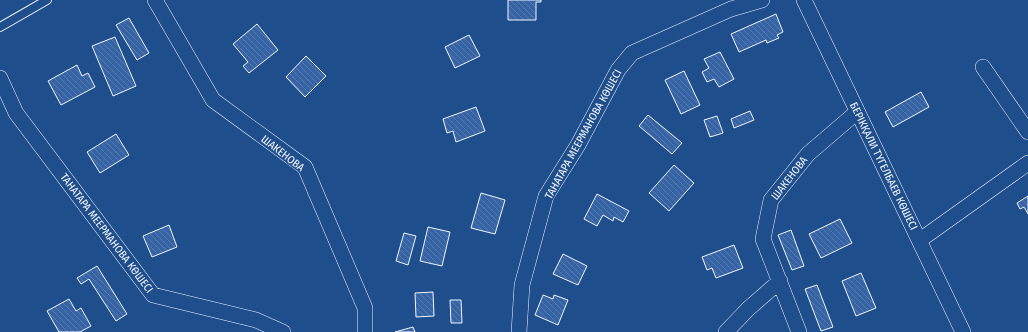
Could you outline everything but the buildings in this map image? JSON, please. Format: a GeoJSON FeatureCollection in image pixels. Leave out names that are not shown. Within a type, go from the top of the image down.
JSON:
{"type":"FeatureCollection","features":[{"type":"Feature","properties":{"kind":"street","name":"ШАКЕНОВА"},"geometry":{"type":"LineString","coordinates":[[155,0],[213,100],[305,167],[366,308],[365,332]]}},
{"type":"Feature","properties":{"kind":"street","name":"ТАНАТАРА МЕЕРМАНОВА КӨШЕСІ"},"geometry":{"type":"LineString","coordinates":[[519,332],[522,285],[546,196],[578,145],[618,70],[632,53],[731,9],[762,0]]}},
{"type":"Feature","properties":{"kind":"street","name":"БЕРІКҚАЛИ ТҮГЕЛБАЕВ КӨШЕСІ"},"geometry":{"type":"LineString","coordinates":[[804,0],[963,332]]}},
{"type":"Feature","properties":{"kind":"street"},"geometry":{"type":"LineString","coordinates":[[984,67],[1028,132]]}},
{"type":"Feature","properties":{"kind":"street","name":"ТАНАТАРА МЕЕРМАНОВА КӨШЕСІ"},"geometry":{"type":"LineString","coordinates":[[0,78],[16,113],[153,295],[256,320],[283,332]]}},
{"type":"Feature","properties":{"kind":"street","name":"ШАКЕНОВА"},"geometry":{"type":"LineString","coordinates":[[799,332],[763,239],[771,200],[808,154],[857,112]]}},
{"type":"Feature","properties":{"kind":"street"},"geometry":{"type":"LineString","coordinates":[[920,240],[1028,163]]}},
{"type":"Feature","properties":{"kind":"street"},"geometry":{"type":"LineString","coordinates":[[726,332],[748,309],[780,281]]}},
{"type":"Feature","properties":{"kind":"lane"},"geometry":{"type":"LineString","coordinates":[[0,28],[47,0]]}}]}
